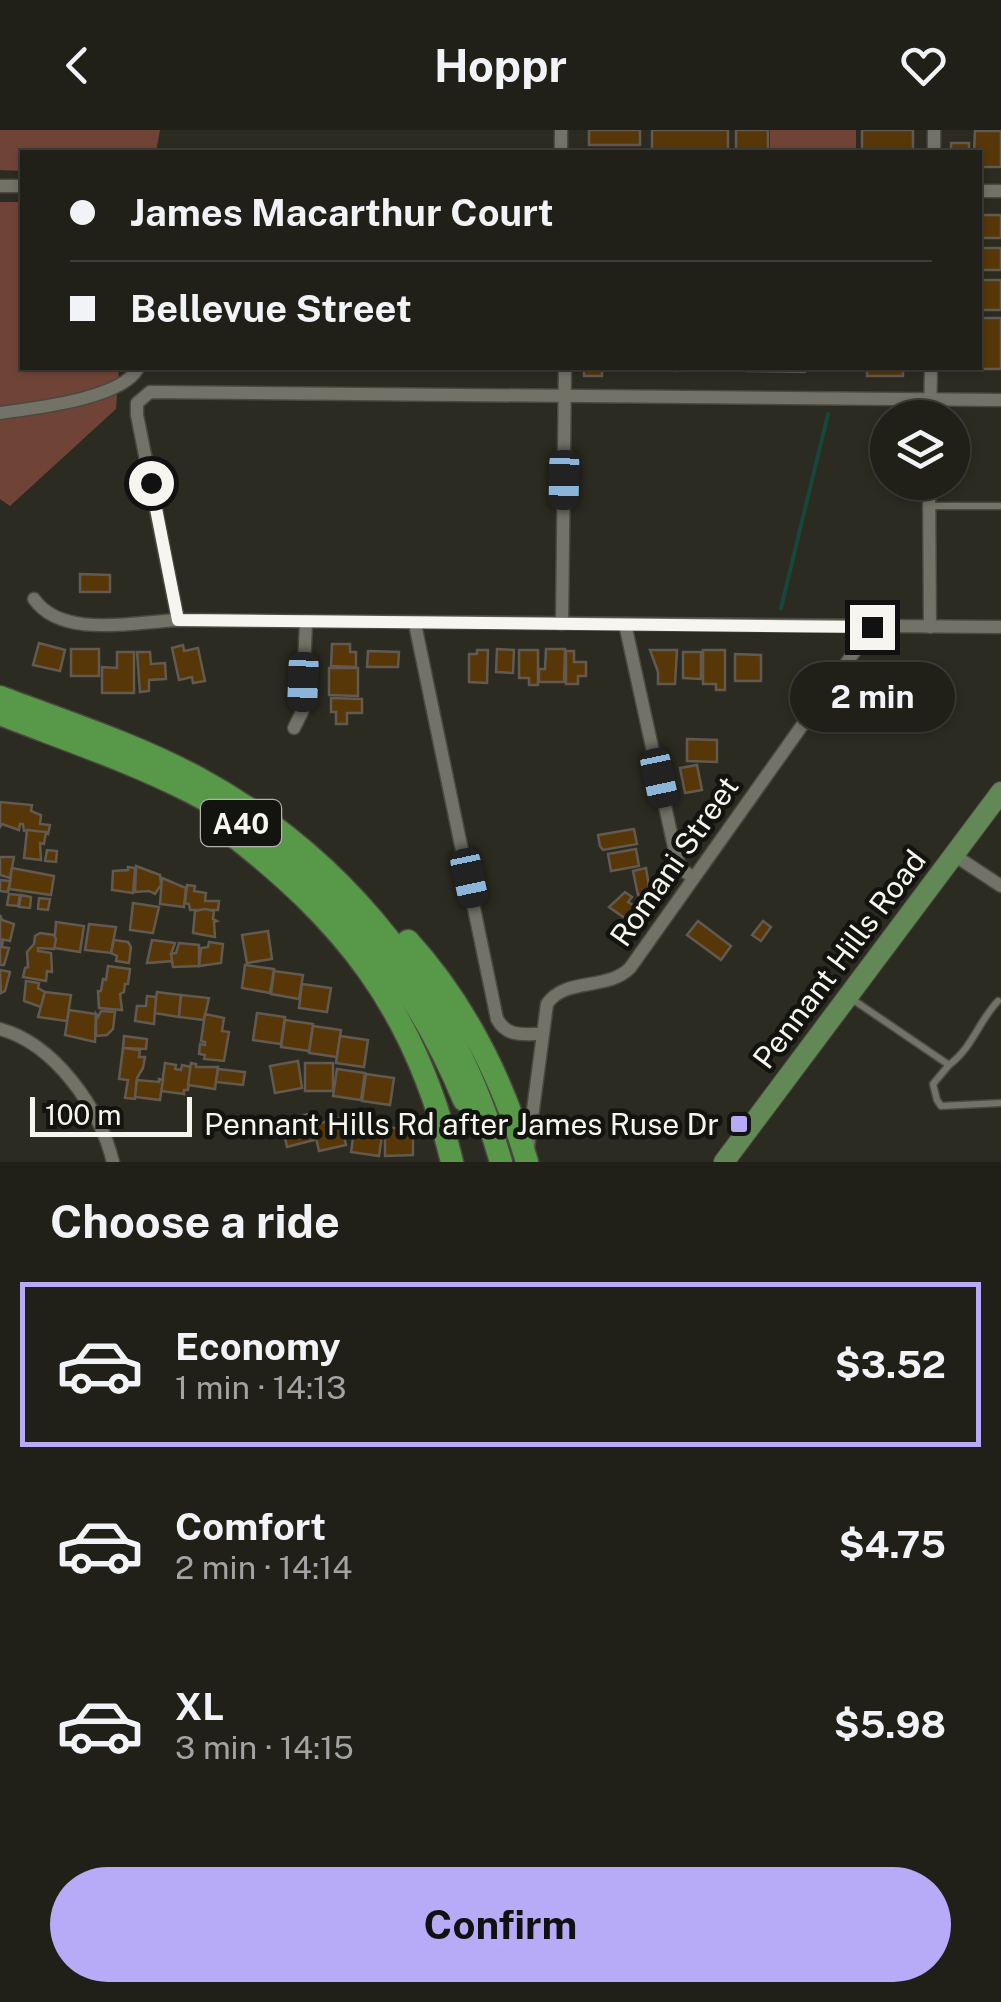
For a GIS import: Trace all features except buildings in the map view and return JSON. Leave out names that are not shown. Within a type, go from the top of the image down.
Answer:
[{"type":"highway","name":"A40","points":[[0,697],[164,761],[258,814],[354,896],[405,959],[461,1052],[501,1162]]},
{"type":"highway","name":"A40","points":[[0,714],[194,794],[291,859],[350,915],[401,980],[438,1042],[468,1110],[484,1162]]},
{"type":"highway","points":[[123,762],[190,804],[278,871],[310,900],[360,957],[382,988],[416,1054],[452,1162]]},
{"type":"highway","points":[[258,814],[294,835],[361,888],[442,981],[498,1079],[527,1161]]},
{"type":"main road","name":"Pennant Hills Road","points":[[724,1162],[1001,792]]},
{"type":"street","points":[[0,413],[57,404],[118,387],[137,370]]},
{"type":"street","points":[[562,624],[564,370]]},
{"type":"street","points":[[178,620],[137,415],[137,403],[143,396],[159,391],[931,400],[931,370]]},
{"type":"street","points":[[970,400],[1001,400]]},
{"type":"street","points":[[929,500],[930,627]]},
{"type":"street","points":[[34,599],[44,613],[74,624],[178,620],[999,625]]},
{"type":"street","points":[[294,728],[302,712],[306,623]]},
{"type":"street","points":[[415,624],[497,1019],[501,1027],[516,1035],[540,1034]]},
{"type":"street","points":[[625,624],[676,856],[682,870],[692,876]]},
{"type":"street","name":"Romani Street","points":[[527,1161],[546,1004],[559,991],[611,979],[630,968],[872,627]]},
{"type":"street","points":[[954,855],[1001,886]]},
{"type":"street","points":[[0,1029],[31,1042],[56,1064],[97,1120],[114,1162]]},
{"type":"lane","points":[[929,506],[1001,506]]},
{"type":"lane","points":[[848,996],[949,1065]]},
{"type":"lane","points":[[998,1001],[982,1017],[965,1053],[933,1084],[941,1106],[1001,1103]]},
{"type":"shaded area","points":[[0,130],[160,130],[156,150],[20,150],[20,171],[0,170]]},
{"type":"shaded area","points":[[770,130],[856,130],[856,150],[770,150]]},
{"type":"shaded area","points":[[0,202],[20,202],[20,370],[119,370],[116,409],[10,506],[0,499]]},
{"type":"waterway","points":[[781,608],[828,414]]},
{"type":"place","name":"Pennant Hills Rd after James Ruse Dr","points":[[739,1124]]},
{"type":"route","points":[[151,483],[178,620],[872,627]]}]
